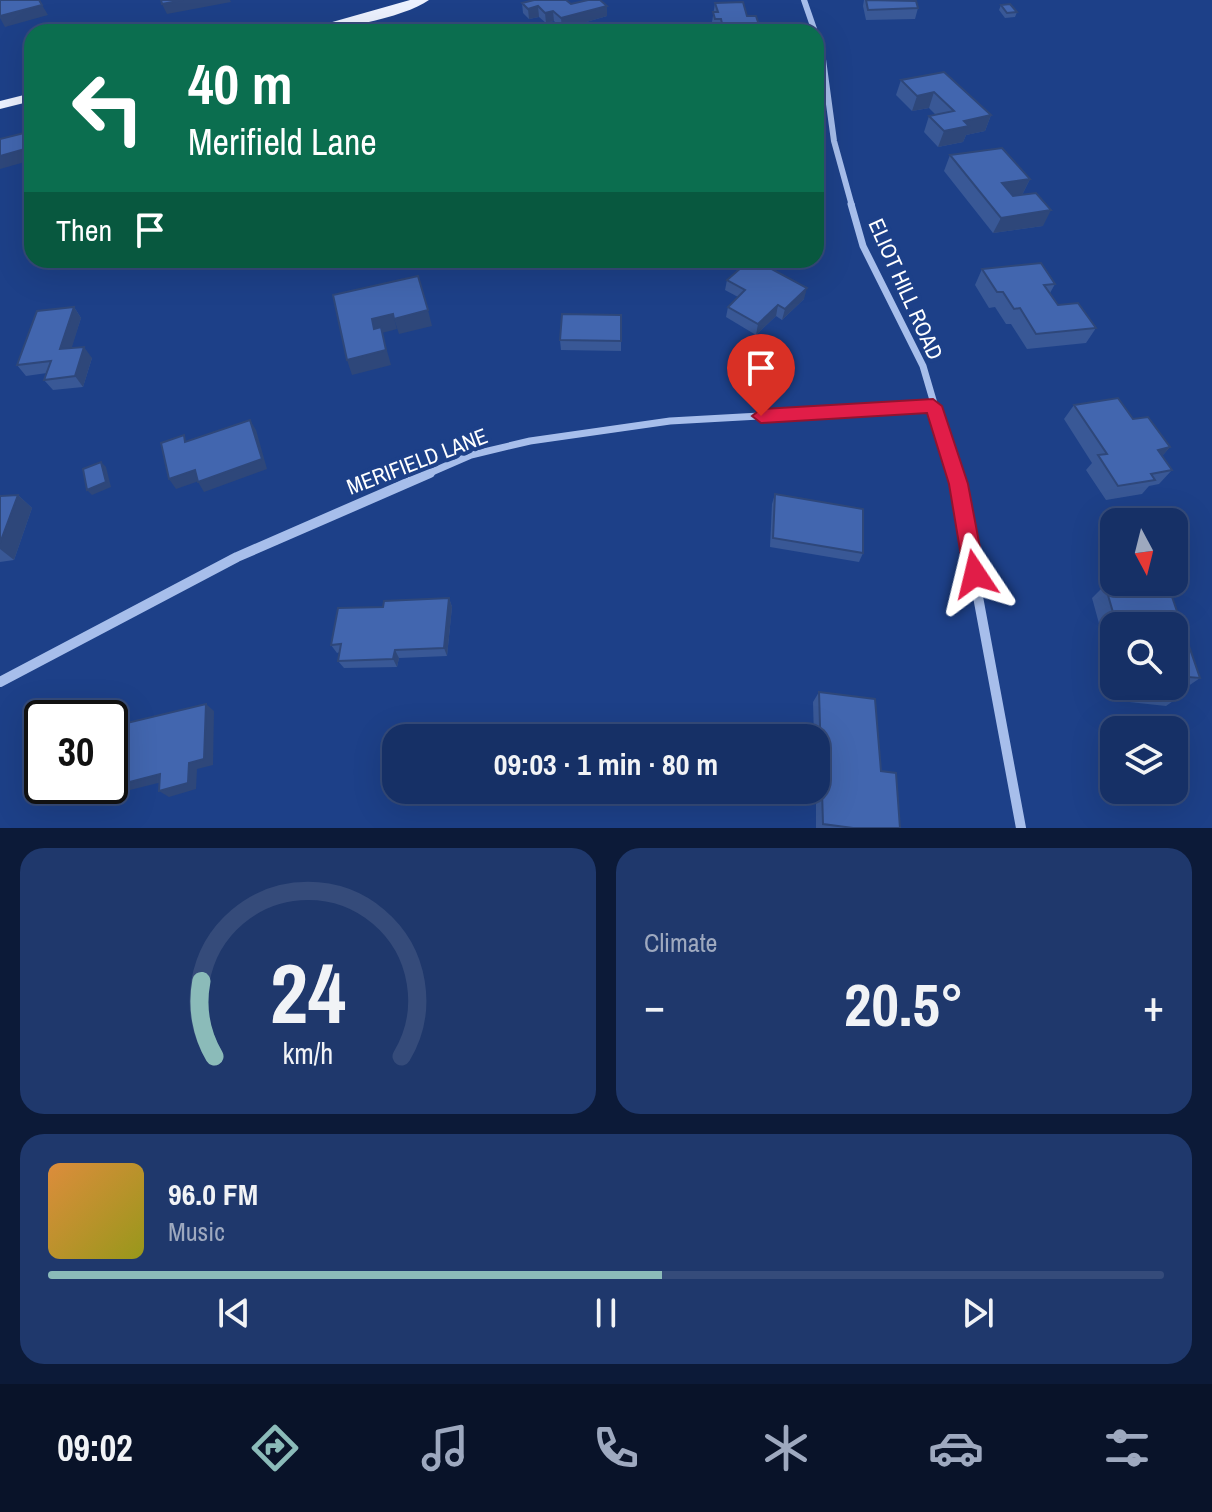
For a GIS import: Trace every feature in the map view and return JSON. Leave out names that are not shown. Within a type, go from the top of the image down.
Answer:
[{"type":"main road","points":[[340,24],[423,0]]},
{"type":"main road","points":[[0,105],[24,99]]},
{"type":"street","name":"ELIOT HILL ROAD","points":[[804,0],[815,24]]},
{"type":"street","name":"ELIOT HILL ROAD","points":[[824,67],[834,141],[863,246],[923,366],[958,484],[1021,828]]},
{"type":"street","name":"MERIFIELD LANE","points":[[0,682],[237,557],[471,455],[530,441],[670,421],[933,406]]},
{"type":"building","points":[[0,0],[39,0],[42,5],[0,16]]},
{"type":"building","points":[[161,0],[183,0],[162,4]]},
{"type":"building","points":[[566,0],[571,4],[600,0],[607,6],[561,18],[553,11],[545,13],[538,6],[528,9],[522,3]]},
{"type":"building","points":[[866,0],[916,1],[918,8],[868,10]]},
{"type":"building","points":[[743,2],[747,16],[756,16],[759,24],[722,24],[721,19],[715,19],[713,12],[718,12],[715,3]]},
{"type":"building","points":[[1010,4],[1017,12],[1007,13],[1001,5]]},
{"type":"building","points":[[944,72],[991,115],[964,121],[969,126],[944,131],[929,116],[954,111],[934,92],[917,96],[901,80]]},
{"type":"building","points":[[24,133],[24,149],[0,156],[0,139]]},
{"type":"building","points":[[1002,148],[1030,179],[1002,183],[1013,196],[1036,193],[1051,210],[1001,218],[950,155]]},
{"type":"building","points":[[1041,263],[1055,284],[1044,285],[1058,305],[1078,303],[1096,328],[1036,334],[1020,308],[1014,309],[1003,292],[997,292],[982,269]]},
{"type":"building","points":[[741,268],[770,268],[807,288],[785,309],[778,305],[758,324],[728,307],[745,290],[727,280]]},
{"type":"building","points":[[418,276],[428,310],[394,319],[393,314],[372,319],[374,329],[381,327],[386,350],[347,360],[333,295]]},
{"type":"building","points":[[74,307],[60,349],[84,347],[75,376],[44,380],[51,361],[17,365],[37,311]]},
{"type":"building","points":[[562,314],[621,315],[621,341],[560,340]]},
{"type":"building","points":[[1118,398],[1133,419],[1148,417],[1170,447],[1158,450],[1172,470],[1151,474],[1155,480],[1118,486],[1098,455],[1107,454],[1074,405]]},
{"type":"building","points":[[250,420],[262,459],[198,482],[195,470],[169,479],[161,443],[184,435],[185,442]]},
{"type":"building","points":[[101,462],[106,482],[87,490],[83,469]]},
{"type":"building","points":[[775,494],[863,509],[863,553],[773,538]]},
{"type":"building","points":[[18,495],[0,543],[0,496]]},
{"type":"building","points":[[1108,596],[1172,596],[1177,612],[1113,612]]},
{"type":"building","points":[[449,598],[444,648],[395,650],[393,659],[338,661],[341,644],[331,645],[338,608],[383,607],[384,601]]},
{"type":"building","points":[[1188,643],[1200,678],[1188,677]]},
{"type":"building","points":[[819,692],[875,699],[881,771],[896,773],[900,828],[853,828],[823,824],[822,804],[830,804],[830,724],[820,724]]},
{"type":"building","points":[[206,704],[204,759],[189,763],[188,783],[159,791],[160,774],[128,782],[128,723]]},
{"type":"route","points":[[761,416],[933,406],[958,484],[975,574]]}]
